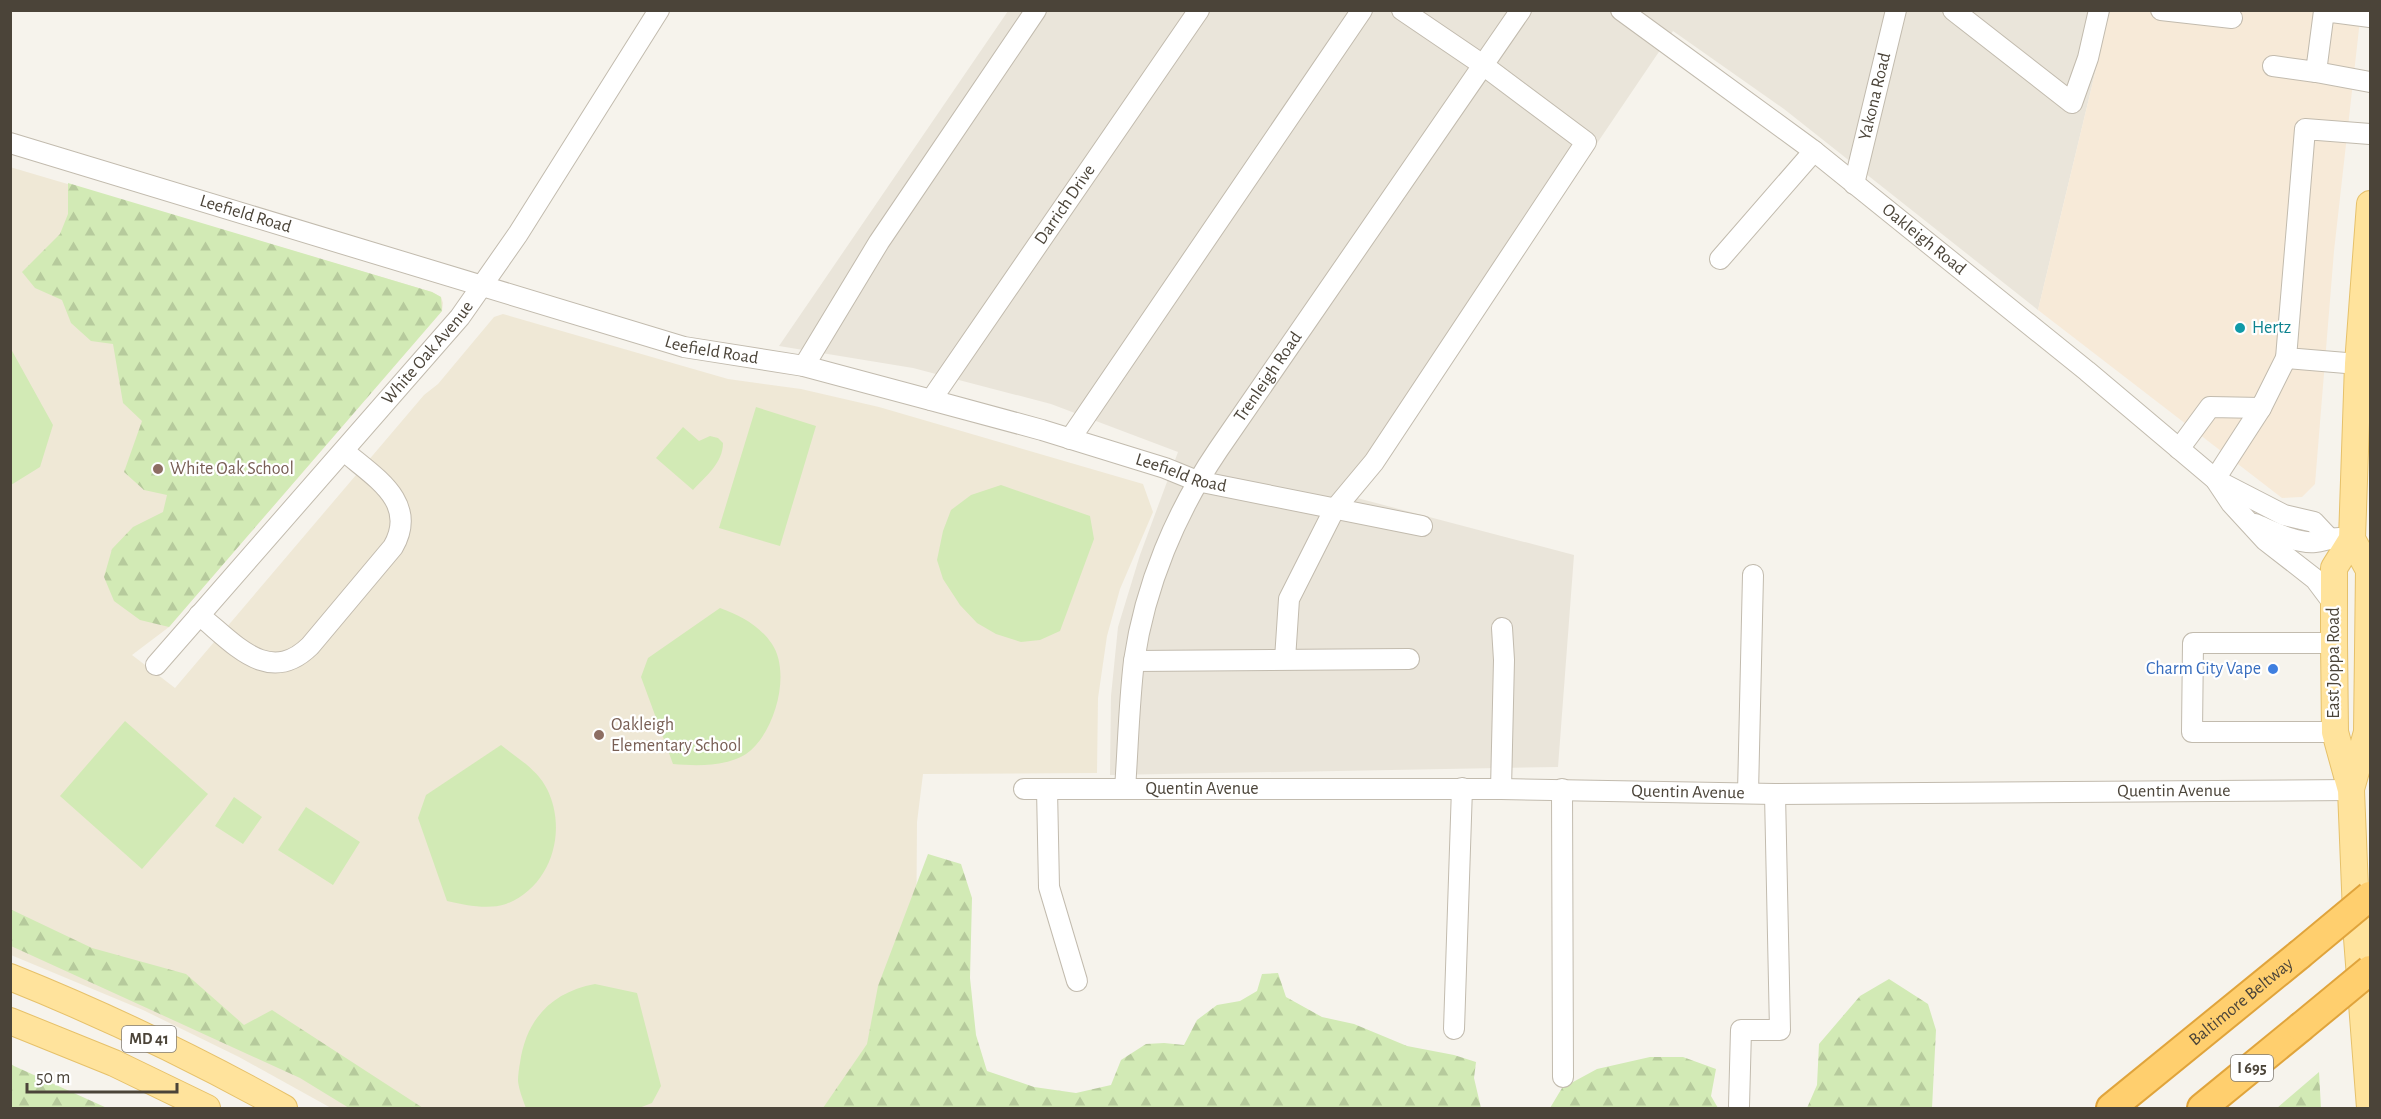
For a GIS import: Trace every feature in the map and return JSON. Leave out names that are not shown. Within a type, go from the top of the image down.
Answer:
[{"type":"highway","name":"Baltimore Beltway","points":[[2111,1108],[2370,896]]},
{"type":"highway","name":"I 695","points":[[2202,1108],[2370,970]]},
{"type":"highway","points":[[2096,1108],[2208,1030]]},
{"type":"main road","name":"East Joppa Road","points":[[2370,204],[2365,332],[2358,364],[2340,538],[2334,568],[2335,732],[2351,790],[2357,938],[2370,1108]]},
{"type":"main road","name":"East Joppa Road","points":[[2340,538],[2369,570],[2367,732],[2351,790]]},
{"type":"main road","name":"MD 41","points":[[10,977],[127,1028],[217,1071],[284,1108]]},
{"type":"main road","name":"MD 41","points":[[10,1021],[114,1063],[207,1108]]},
{"type":"street","name":"White Oak Avenue","points":[[156,665],[460,317],[483,286],[658,10]]},
{"type":"street","points":[[804,366],[879,242],[1036,10]]},
{"type":"street","name":"Darrich Drive","points":[[931,400],[1199,10]]},
{"type":"street","points":[[1070,439],[1362,10]]},
{"type":"street","points":[[1285,659],[1289,599],[1334,510],[1374,462],[1586,142],[1483,65],[1402,10]]},
{"type":"street","name":"Trenleigh Road","points":[[1125,789],[1134,661],[1156,573],[1179,513],[1197,481],[1521,10]]},
{"type":"street","name":"Oakleigh Road","points":[[1621,10],[1814,151],[2088,371],[2215,479],[2265,540],[2315,579],[2330,599],[2334,611]]},
{"type":"street","name":"Yakona Road","points":[[1854,183],[1896,10]]},
{"type":"street","points":[[1953,10],[2072,104],[2088,58],[2099,10]]},
{"type":"street","points":[[2161,10],[2232,18]]},
{"type":"street","points":[[2316,72],[2324,11],[2370,16]]},
{"type":"street","points":[[2273,66],[2370,82]]},
{"type":"street","points":[[2215,479],[2261,408],[2286,358],[2306,129],[2370,134]]},
{"type":"street","name":"Leefield Road","points":[[10,143],[684,347],[804,366],[1070,439],[1165,468],[1197,481],[1422,526]]},
{"type":"street","points":[[1720,259],[1814,151]]},
{"type":"street","points":[[2286,358],[2358,364]]},
{"type":"street","points":[[2179,449],[2210,407],[2261,408]]},
{"type":"street","points":[[199,615],[243,653],[254,659],[270,662],[287,661],[299,657],[310,646],[393,547],[401,534],[402,518],[399,505],[390,491],[344,451]]},
{"type":"street","name":"Oakleigh Road","points":[[2215,479],[2284,515],[2314,522],[2340,538]]},
{"type":"street","points":[[2247,520],[2292,538],[2313,542],[2340,538]]},
{"type":"street","points":[[1748,793],[1753,574]]},
{"type":"street","points":[[1501,789],[1504,660],[1502,628]]},
{"type":"street","points":[[2334,643],[2193,643],[2192,732],[2335,732]]},
{"type":"street","points":[[1134,661],[1409,659]]},
{"type":"street","name":"Quentin Avenue","points":[[1024,789],[1562,789],[1775,794],[2351,790]]},
{"type":"street","points":[[1047,789],[1049,887],[1077,981]]},
{"type":"street","points":[[1454,1029],[1462,789]]},
{"type":"street","points":[[1562,789],[1563,1077]]},
{"type":"street","points":[[1739,1106],[1741,1030],[1780,1030],[1775,794]]},
{"type":"shaded area","points":[[1008,11],[2110,11],[2038,310],[1784,109],[1673,31],[1357,498],[1574,555],[1558,767],[1110,775],[1111,696],[1118,627],[1140,555],[1178,452],[1051,404],[913,368],[779,346]]},
{"type":"shaded area","points":[[2110,11],[2361,11],[2334,251],[2315,484],[2302,497],[2282,498],[2038,310]]},
{"type":"shaded area","name":"Oakleigh Elementary School","points":[[10,167],[432,292],[441,297],[443,303],[442,311],[169,627],[132,655],[175,688],[424,395],[438,384],[494,317],[503,314],[728,379],[801,389],[879,407],[1143,484],[1153,512],[1120,589],[1107,636],[1098,698],[1097,773],[923,774],[917,822],[915,1108],[331,1108],[239,1057],[143,1010],[11,955]]},
{"type":"green space","points":[[68,183],[432,292],[441,297],[442,311],[169,627],[140,620],[114,601],[104,577],[112,549],[133,527],[163,512],[167,495],[144,490],[124,472],[142,421],[123,403],[113,344],[91,341],[71,323],[62,300],[35,288],[22,272],[60,234],[68,214]]},
{"type":"green space","points":[[11,349],[53,425],[40,467],[11,485]]},
{"type":"green space","points":[[756,407],[816,426],[780,546],[719,528]]},
{"type":"green space","points":[[683,427],[699,441],[710,436],[718,438],[723,443],[717,463],[693,490],[656,458]]},
{"type":"green space","points":[[1001,485],[1090,516],[1094,539],[1060,631],[1040,640],[1021,642],[996,634],[977,623],[960,605],[943,579],[937,560],[943,531],[951,510],[971,495]]},
{"type":"green space","points":[[720,608],[749,622],[772,644],[778,657],[780,671],[777,703],[765,733],[746,754],[720,763],[673,764],[641,677],[648,658]]},
{"type":"green space","points":[[125,721],[208,794],[142,869],[60,796]]},
{"type":"green space","points":[[501,745],[532,770],[547,789],[556,822],[551,856],[534,885],[522,896],[506,904],[484,907],[447,901],[418,818],[426,795]]},
{"type":"green space","points":[[234,797],[262,817],[243,844],[215,826]]},
{"type":"green space","points":[[306,807],[360,842],[333,885],[278,850]]},
{"type":"green space","points":[[928,854],[961,864],[972,898],[970,978],[976,1035],[987,1071],[1034,1087],[1076,1093],[1111,1085],[1121,1060],[1146,1044],[1184,1045],[1197,1020],[1217,1005],[1240,1001],[1257,991],[1262,974],[1278,973],[1286,997],[1322,1017],[1354,1024],[1407,1046],[1454,1055],[1476,1062],[1474,1078],[1481,1108],[823,1108],[867,1044],[878,986]]},
{"type":"green space","points":[[10,909],[92,948],[186,974],[244,1025],[272,1010],[423,1108],[349,1108],[300,1078],[11,946]]},
{"type":"green space","points":[[1889,979],[1928,1004],[1936,1030],[1932,1108],[1807,1108],[1817,1085],[1819,1044],[1860,996]]},
{"type":"green space","points":[[595,984],[637,993],[661,1086],[652,1103],[639,1108],[526,1108],[519,1088],[518,1074],[528,1033],[535,1021],[554,1001],[580,988]]},
{"type":"green space","points":[[1650,1057],[1683,1057],[1716,1069],[1711,1096],[1718,1108],[1550,1108],[1562,1088],[1597,1069]]},
{"type":"green space","points":[[11,1064],[14,1066],[107,1108],[11,1108]]},
{"type":"green space","points":[[2319,1072],[2321,1108],[2277,1108]]},
{"type":"place","name":"Hertz","points":[[2240,328]]},
{"type":"place","name":"White Oak School","points":[[158,469]]},
{"type":"place","name":"Charm City Vape","points":[[2273,669]]},
{"type":"place","name":"Oakleigh Elementary School","points":[[599,735]]}]
